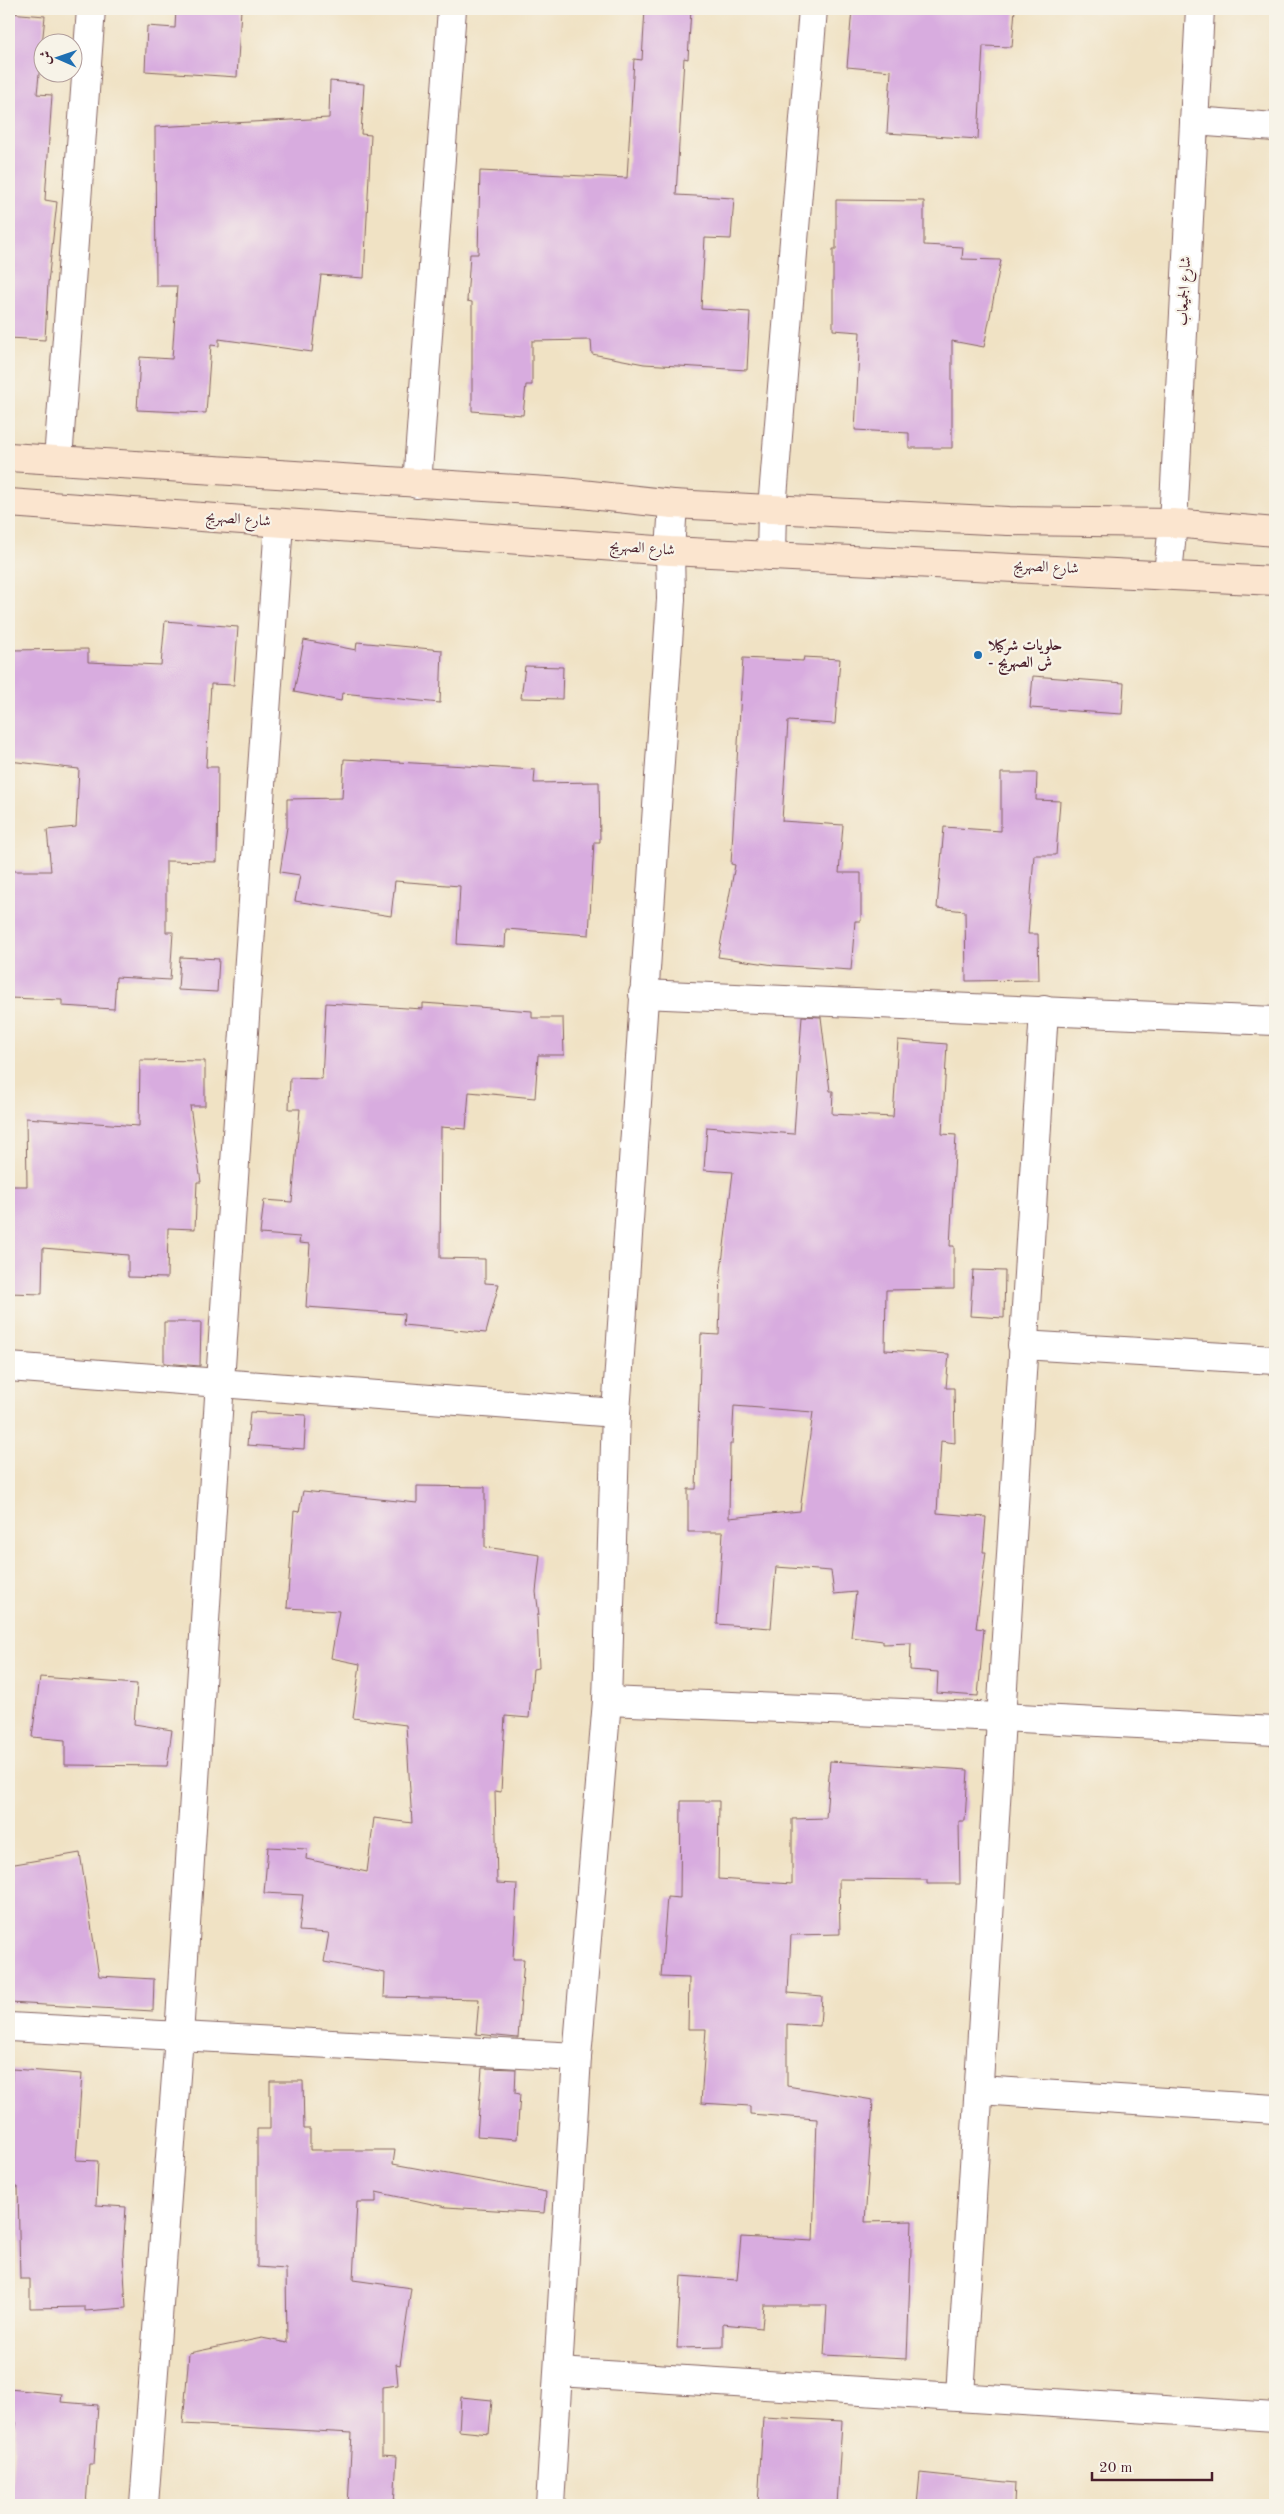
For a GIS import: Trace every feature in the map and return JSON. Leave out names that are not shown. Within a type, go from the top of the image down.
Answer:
[{"type":"main road","points":[[9,457],[562,492],[673,504],[1008,521],[1173,523],[1275,532]]},
{"type":"main road","name":"شارع الصهريج","points":[[9,504],[670,551],[1168,574],[1275,581]]},
{"type":"street","points":[[58,460],[91,9]]},
{"type":"street","points":[[417,484],[452,9]]},
{"type":"street","points":[[771,556],[772,509],[813,9]]},
{"type":"street","name":"شارع الجميعاب","points":[[1168,574],[1173,523],[1200,9]]},
{"type":"street","points":[[1194,121],[1275,127]]},
{"type":"street","points":[[550,2505],[560,2372],[577,2057],[607,1701],[616,1413],[671,598],[670,551],[673,504]]},
{"type":"street","points":[[144,2505],[179,2036],[220,1381],[278,523]]},
{"type":"street","points":[[643,994],[1275,1021]]},
{"type":"street","points":[[960,2396],[1022,1345],[1044,1010]]},
{"type":"street","points":[[1022,1345],[1275,1360]]},
{"type":"street","points":[[9,1367],[220,1381],[616,1413]]},
{"type":"street","points":[[607,1701],[1001,1717],[1275,1731]]},
{"type":"street","points":[[9,2028],[577,2057]]},
{"type":"street","points":[[979,2090],[1275,2109]]},
{"type":"street","points":[[560,2372],[1275,2417]]},
{"type":"building","points":[[176,9],[241,9],[237,77],[145,71],[147,26],[175,28]]},
{"type":"building","points":[[645,9],[691,9],[688,59],[684,58],[676,195],[734,198],[731,239],[705,238],[701,309],[750,312],[747,370],[644,364],[592,354],[591,340],[532,341],[532,385],[526,385],[523,415],[472,411],[472,302],[467,301],[470,254],[478,254],[480,171],[627,178],[634,59],[642,60]]},
{"type":"building","points":[[852,9],[1015,9],[1012,47],[983,46],[978,139],[887,133],[891,71],[847,67]]},
{"type":"building","points":[[9,13],[45,16],[43,32],[32,32],[32,82],[38,82],[37,94],[52,95],[45,200],[57,202],[48,283],[45,340],[9,338]]},
{"type":"building","points":[[330,81],[364,84],[361,134],[371,135],[364,278],[321,275],[312,352],[219,339],[219,346],[211,345],[206,413],[137,410],[140,357],[172,359],[177,286],[156,286],[155,127],[329,118]]},
{"type":"building","points":[[836,200],[924,201],[924,245],[963,247],[962,259],[1001,260],[984,347],[952,341],[952,448],[909,448],[909,433],[855,430],[860,332],[833,330],[833,249],[836,249]]},
{"type":"building","points":[[165,621],[238,627],[234,685],[211,684],[206,767],[218,767],[217,862],[166,861],[166,932],[173,932],[170,980],[116,977],[114,1009],[62,1006],[62,1000],[9,998],[9,871],[51,871],[47,830],[76,827],[79,769],[9,761],[9,650],[88,649],[88,662],[161,665]]},
{"type":"building","points":[[304,640],[356,650],[357,642],[442,650],[440,703],[342,693],[341,701],[294,692]]},
{"type":"building","points":[[804,657],[840,659],[835,724],[788,721],[782,821],[843,825],[839,873],[861,873],[861,921],[855,921],[851,970],[774,965],[718,957],[735,865],[731,864],[743,658],[803,661]]},
{"type":"building","points":[[525,666],[563,667],[562,699],[521,698]]},
{"type":"building","points":[[1033,676],[1124,683],[1122,714],[1030,708]]},
{"type":"building","points":[[344,759],[535,770],[534,783],[599,782],[600,842],[594,842],[589,935],[506,929],[505,947],[457,944],[460,886],[395,881],[391,916],[295,901],[300,875],[280,872],[287,827],[287,799],[342,798]]},
{"type":"building","points":[[1001,773],[1037,773],[1036,800],[1060,801],[1056,855],[1034,855],[1028,934],[1038,934],[1039,980],[966,981],[965,911],[937,908],[944,827],[1001,831]]},
{"type":"building","points":[[180,957],[219,959],[217,992],[178,990]]},
{"type":"building","points":[[326,1003],[423,1009],[423,1003],[532,1011],[532,1018],[563,1018],[564,1055],[538,1055],[535,1098],[469,1092],[466,1129],[441,1127],[440,1258],[485,1259],[485,1283],[499,1284],[486,1333],[403,1325],[404,1314],[306,1307],[310,1244],[299,1243],[300,1237],[260,1234],[264,1200],[292,1202],[300,1109],[289,1109],[290,1078],[322,1079]]},
{"type":"building","points":[[802,1016],[821,1017],[830,1091],[833,1091],[832,1114],[893,1117],[898,1040],[947,1044],[942,1134],[956,1135],[950,1246],[954,1246],[954,1289],[886,1290],[885,1350],[949,1354],[946,1388],[954,1388],[955,1443],[941,1441],[937,1513],[986,1517],[983,1552],[986,1552],[976,1628],[984,1629],[978,1696],[937,1693],[938,1672],[910,1670],[911,1643],[883,1644],[883,1641],[851,1637],[856,1592],[834,1594],[831,1571],[776,1567],[771,1628],[717,1624],[723,1532],[688,1532],[688,1489],[696,1489],[701,1334],[719,1335],[721,1271],[733,1172],[704,1170],[707,1127],[794,1134]],"holes":[[[734,1406],[813,1412],[800,1511],[729,1518],[730,1444],[732,1444]]]},
{"type":"building","points":[[140,1060],[205,1061],[205,1106],[190,1106],[201,1182],[197,1182],[195,1229],[168,1228],[167,1278],[128,1277],[128,1255],[43,1248],[42,1294],[9,1293],[10,1186],[27,1186],[26,1118],[139,1126]]},
{"type":"building","points":[[973,1270],[1005,1271],[1004,1318],[970,1316]]},
{"type":"building","points":[[164,1322],[201,1322],[200,1366],[164,1363]]},
{"type":"building","points":[[250,1412],[306,1415],[304,1449],[247,1445]]},
{"type":"building","points":[[417,1486],[485,1487],[485,1547],[540,1555],[536,1592],[539,1615],[537,1615],[539,1668],[533,1669],[529,1718],[505,1716],[501,1792],[495,1791],[497,1883],[517,1884],[513,1959],[524,1959],[518,2038],[476,2034],[479,1999],[384,1997],[385,1973],[324,1962],[329,1933],[299,1931],[303,1895],[264,1893],[268,1847],[307,1849],[306,1859],[367,1872],[374,1818],[412,1823],[406,1725],[353,1718],[360,1664],[331,1658],[339,1611],[287,1608],[294,1511],[299,1512],[303,1491],[417,1503]]},
{"type":"building","points":[[40,1677],[137,1684],[134,1724],[172,1730],[167,1766],[65,1765],[65,1740],[32,1737]]},
{"type":"building","points":[[830,1761],[968,1770],[965,1821],[959,1821],[960,1884],[927,1884],[927,1880],[839,1879],[840,1934],[791,1935],[788,1993],[822,1996],[820,2026],[787,2024],[787,2086],[873,2100],[865,2222],[912,2221],[907,2359],[824,2355],[827,2305],[764,2305],[762,2328],[723,2324],[723,2347],[677,2348],[681,2276],[737,2280],[741,2237],[813,2241],[817,2119],[750,2114],[750,2106],[701,2103],[706,2029],[688,2029],[689,1978],[661,1977],[667,1897],[680,1898],[681,1801],[719,1801],[718,1879],[792,1884],[792,1819],[826,1818]]},
{"type":"building","points":[[80,1853],[99,1976],[154,1979],[153,2011],[9,2003],[9,1865]]},
{"type":"building","points":[[482,2068],[516,2069],[515,2093],[520,2094],[517,2139],[477,2136]]},
{"type":"building","points":[[12,2069],[82,2074],[76,2160],[98,2161],[96,2205],[126,2207],[123,2253],[126,2308],[85,2311],[85,2307],[30,2308],[30,2279],[20,2279],[18,2187],[9,2187]]},
{"type":"building","points":[[270,2081],[303,2081],[304,2129],[310,2129],[310,2150],[395,2150],[393,2164],[546,2192],[544,2213],[446,2207],[376,2192],[376,2202],[357,2202],[353,2280],[411,2288],[400,2365],[396,2364],[398,2385],[382,2387],[382,2455],[397,2456],[394,2505],[348,2505],[352,2433],[183,2424],[189,2353],[262,2338],[287,2343],[286,2269],[257,2267],[257,2129],[270,2129]]},
{"type":"building","points":[[9,2389],[62,2394],[61,2402],[98,2405],[94,2464],[89,2464],[86,2505],[10,2505],[16,2423],[9,2422]]},
{"type":"building","points":[[461,2397],[492,2400],[489,2434],[459,2431]]},
{"type":"building","points":[[763,2417],[842,2421],[837,2505],[758,2505]]},
{"type":"building","points":[[920,2473],[1015,2483],[1014,2505],[917,2505]]},
{"type":"place","name":"حلويات شركيلا - ش الصهريج","points":[[978,655]]}]
